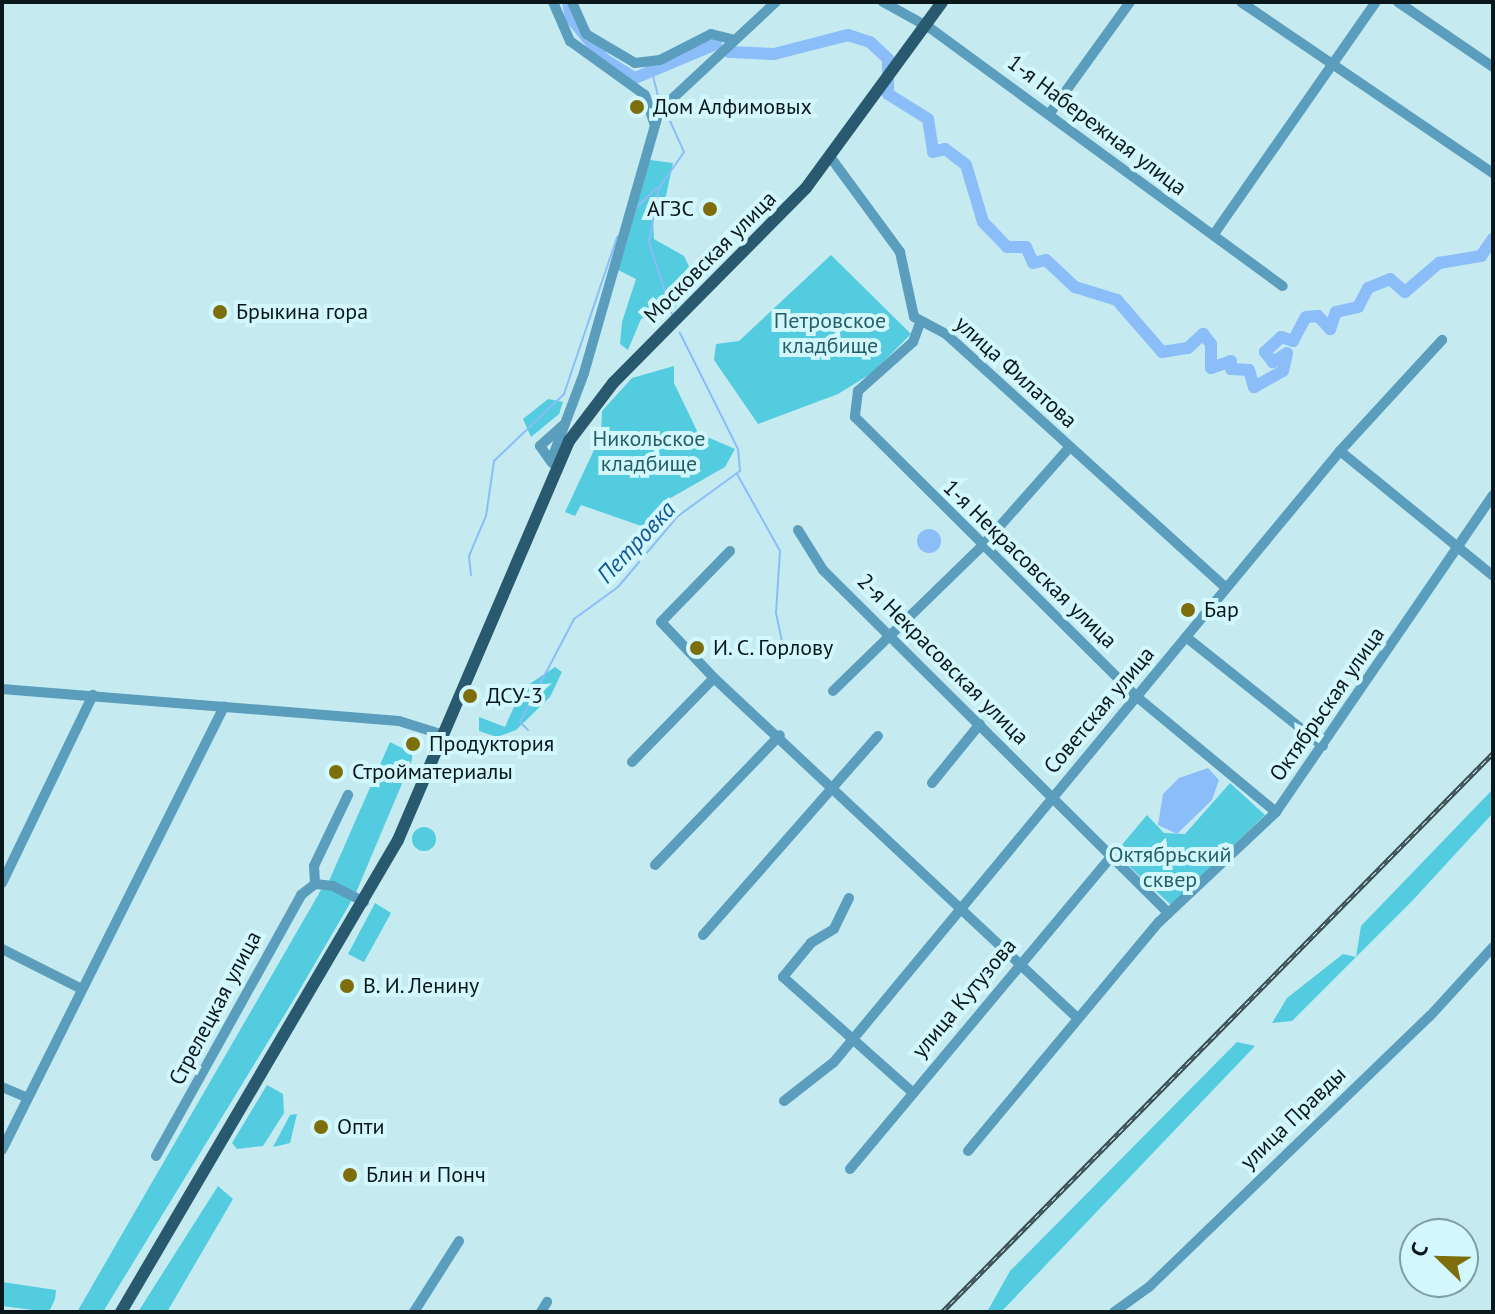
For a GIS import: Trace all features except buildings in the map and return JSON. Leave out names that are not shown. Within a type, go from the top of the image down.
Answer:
[{"type":"main road","points":[[922,30],[942,2]]},
{"type":"main road","name":"Московская улица","points":[[121,1312],[364,902],[444,735],[554,464],[601,396],[831,158],[922,30]]},
{"type":"street","points":[[553,2],[570,41],[645,95],[654,123]]},
{"type":"street","points":[[572,2],[586,34],[635,63],[660,60],[711,34],[725,45]]},
{"type":"street","points":[[554,464],[541,443],[563,425],[654,123],[663,106],[725,45],[776,2]]},
{"type":"street","name":"1-я Набережная улица","points":[[883,2],[1050,113],[1283,286]]},
{"type":"street","points":[[1050,113],[1130,2]]},
{"type":"street","points":[[1241,2],[1493,173]]},
{"type":"street","points":[[1214,234],[1376,2]]},
{"type":"street","points":[[1398,2],[1493,67]]},
{"type":"street","name":"улица Филатова","points":[[831,158],[896,244],[910,311],[920,323],[946,334],[1225,587]]},
{"type":"street","name":"1-я Некрасовская улица","points":[[920,323],[913,342],[858,391],[855,417],[1137,697],[1276,812]]},
{"type":"street","name":"Советская улица","points":[[784,1101],[856,1036],[1225,587],[1340,451],[1442,340]]},
{"type":"street","points":[[833,691],[984,544],[1069,448]]},
{"type":"street","points":[[1340,451],[1460,545],[1493,576]]},
{"type":"street","name":"Октябрьская улица","points":[[968,1151],[1075,1016],[1169,913],[1276,812],[1493,495]]},
{"type":"street","name":"2-я Некрасовская улица","points":[[798,530],[823,570],[1169,913]]},
{"type":"street","points":[[730,551],[661,622],[714,678],[780,735],[1075,1016]]},
{"type":"street","points":[[1186,637],[1323,746]]},
{"type":"street","points":[[632,762],[714,678]]},
{"type":"street","points":[[2,689],[399,721],[444,735]]},
{"type":"street","points":[[2,883],[93,695]]},
{"type":"street","points":[[2,1150],[25,1097],[224,707]]},
{"type":"street","points":[[932,783],[980,724]]},
{"type":"street","points":[[655,865],[780,735]]},
{"type":"street","points":[[703,935],[878,736]]},
{"type":"street","points":[[348,795],[314,866],[315,884],[364,902]]},
{"type":"street","name":"улица Кутузова","points":[[850,1169],[1019,962],[1112,856]]},
{"type":"street","name":"Стрелецкая улица","points":[[156,1156],[289,911],[315,884]]},
{"type":"street","points":[[849,898],[834,929],[811,943],[783,977],[856,1036],[912,1092]]},
{"type":"street","name":"улица Правды","points":[[1114,1312],[1149,1287],[1493,947]]},
{"type":"street","points":[[2,949],[80,988]]},
{"type":"street","points":[[2,1087],[25,1097]]},
{"type":"street","points":[[414,1312],[459,1241]]},
{"type":"green space","points":[[650,160],[673,163],[664,205],[653,219],[654,239],[684,256],[693,275],[674,309],[641,319],[628,350],[620,344],[622,322],[636,279],[618,270]]},
{"type":"green space","name":"Петровское кладбище","points":[[831,255],[911,334],[872,373],[838,394],[758,424],[714,360],[716,344],[739,341]]},
{"type":"green space","name":"Никольское кладбище","points":[[674,366],[674,383],[698,433],[735,449],[725,467],[667,500],[647,528],[581,505],[575,516],[565,512],[601,435],[602,411],[632,378]]},
{"type":"green space","points":[[548,399],[563,402],[559,414],[531,437],[523,419]]},
{"type":"green space","points":[[555,667],[562,672],[550,697],[516,730],[497,737],[479,731],[479,717],[505,727],[522,689]]},
{"type":"green space","points":[[390,742],[412,753],[412,760],[355,895],[329,881]]},
{"type":"green space","name":"Октябрьский сквер","points":[[1230,783],[1265,815],[1171,905],[1115,853],[1147,815],[1164,833],[1185,834]]},
{"type":"green space","points":[[1493,789],[1493,813],[1356,957],[1361,926]]},
{"type":"green space","points":[[424,827],[432,831],[436,839],[432,847],[424,851],[416,847],[412,839],[416,831]]},
{"type":"green space","points":[[329,888],[352,900],[296,996],[103,1312],[77,1312],[321,890]]},
{"type":"green space","points":[[375,903],[391,913],[364,962],[348,954]]},
{"type":"green space","points":[[1343,954],[1356,957],[1292,1021],[1272,1023],[1287,998]]},
{"type":"green space","points":[[1237,1042],[1255,1046],[1001,1312],[987,1312],[1010,1271]]},
{"type":"green space","points":[[267,1085],[283,1094],[284,1113],[263,1146],[237,1149],[232,1143]]},
{"type":"green space","points":[[297,1114],[290,1143],[273,1147],[290,1115]]},
{"type":"green space","points":[[218,1186],[233,1199],[167,1312],[138,1312]]},
{"type":"green space","points":[[2,1282],[56,1290],[49,1312],[2,1306]]},
{"type":"shaded area","points":[[929,529],[938,532],[941,541],[938,550],[929,553],[920,550],[917,541],[920,532]]},
{"type":"shaded area","points":[[1208,768],[1219,780],[1212,800],[1177,834],[1158,825],[1163,794],[1179,778]]},
{"type":"waterway","points":[[568,2],[571,18],[604,59],[635,78],[716,44]]},
{"type":"waterway","points":[[729,52],[774,54],[848,35],[870,42],[888,59],[888,94],[928,119],[933,152],[945,149],[966,165],[983,222],[1007,247],[1026,247],[1033,263],[1046,260],[1075,287],[1117,300],[1162,352],[1188,348],[1203,334],[1211,344],[1211,368],[1231,361],[1231,369],[1249,370],[1254,387],[1283,371],[1287,353],[1273,362],[1265,352],[1281,337],[1293,341],[1306,317],[1318,316],[1330,329],[1336,312],[1358,307],[1368,288],[1390,279],[1405,292],[1439,263],[1481,256],[1493,239]]},
{"type":"waterway","name":"Петровка","points":[[653,76],[660,104]]},
{"type":"waterway","name":"Петровка","points":[[666,112],[684,152],[659,188],[649,242],[672,314]]},
{"type":"waterway","points":[[636,208],[657,188]]},
{"type":"waterway","points":[[471,575],[469,556],[486,516],[494,461],[564,394],[617,237]]},
{"type":"waterway","name":"Петровка","points":[[528,730],[520,722],[574,619],[618,587],[678,516],[740,471],[738,449],[680,333]]},
{"type":"waterway","points":[[737,474],[780,551],[776,613],[783,647]]},
{"type":"railway","points":[[942,1312],[1493,753]]},
{"type":"place","name":"Дом Алфимовых","points":[[637,107]]},
{"type":"place","name":"АГЗС","points":[[710,209]]},
{"type":"place","name":"Брыкина гора","points":[[220,312]]},
{"type":"place","name":"Бар","points":[[1188,610]]},
{"type":"place","name":"И. С. Горлову","points":[[697,648]]},
{"type":"place","name":"ДСУ-3","points":[[470,696]]},
{"type":"place","name":"Продуктория","points":[[413,744]]},
{"type":"place","name":"Стройматериалы","points":[[336,772]]},
{"type":"place","name":"В. И. Ленину","points":[[347,986]]},
{"type":"place","name":"Опти","points":[[321,1127]]},
{"type":"place","name":"Блин и Понч","points":[[350,1175]]}]
